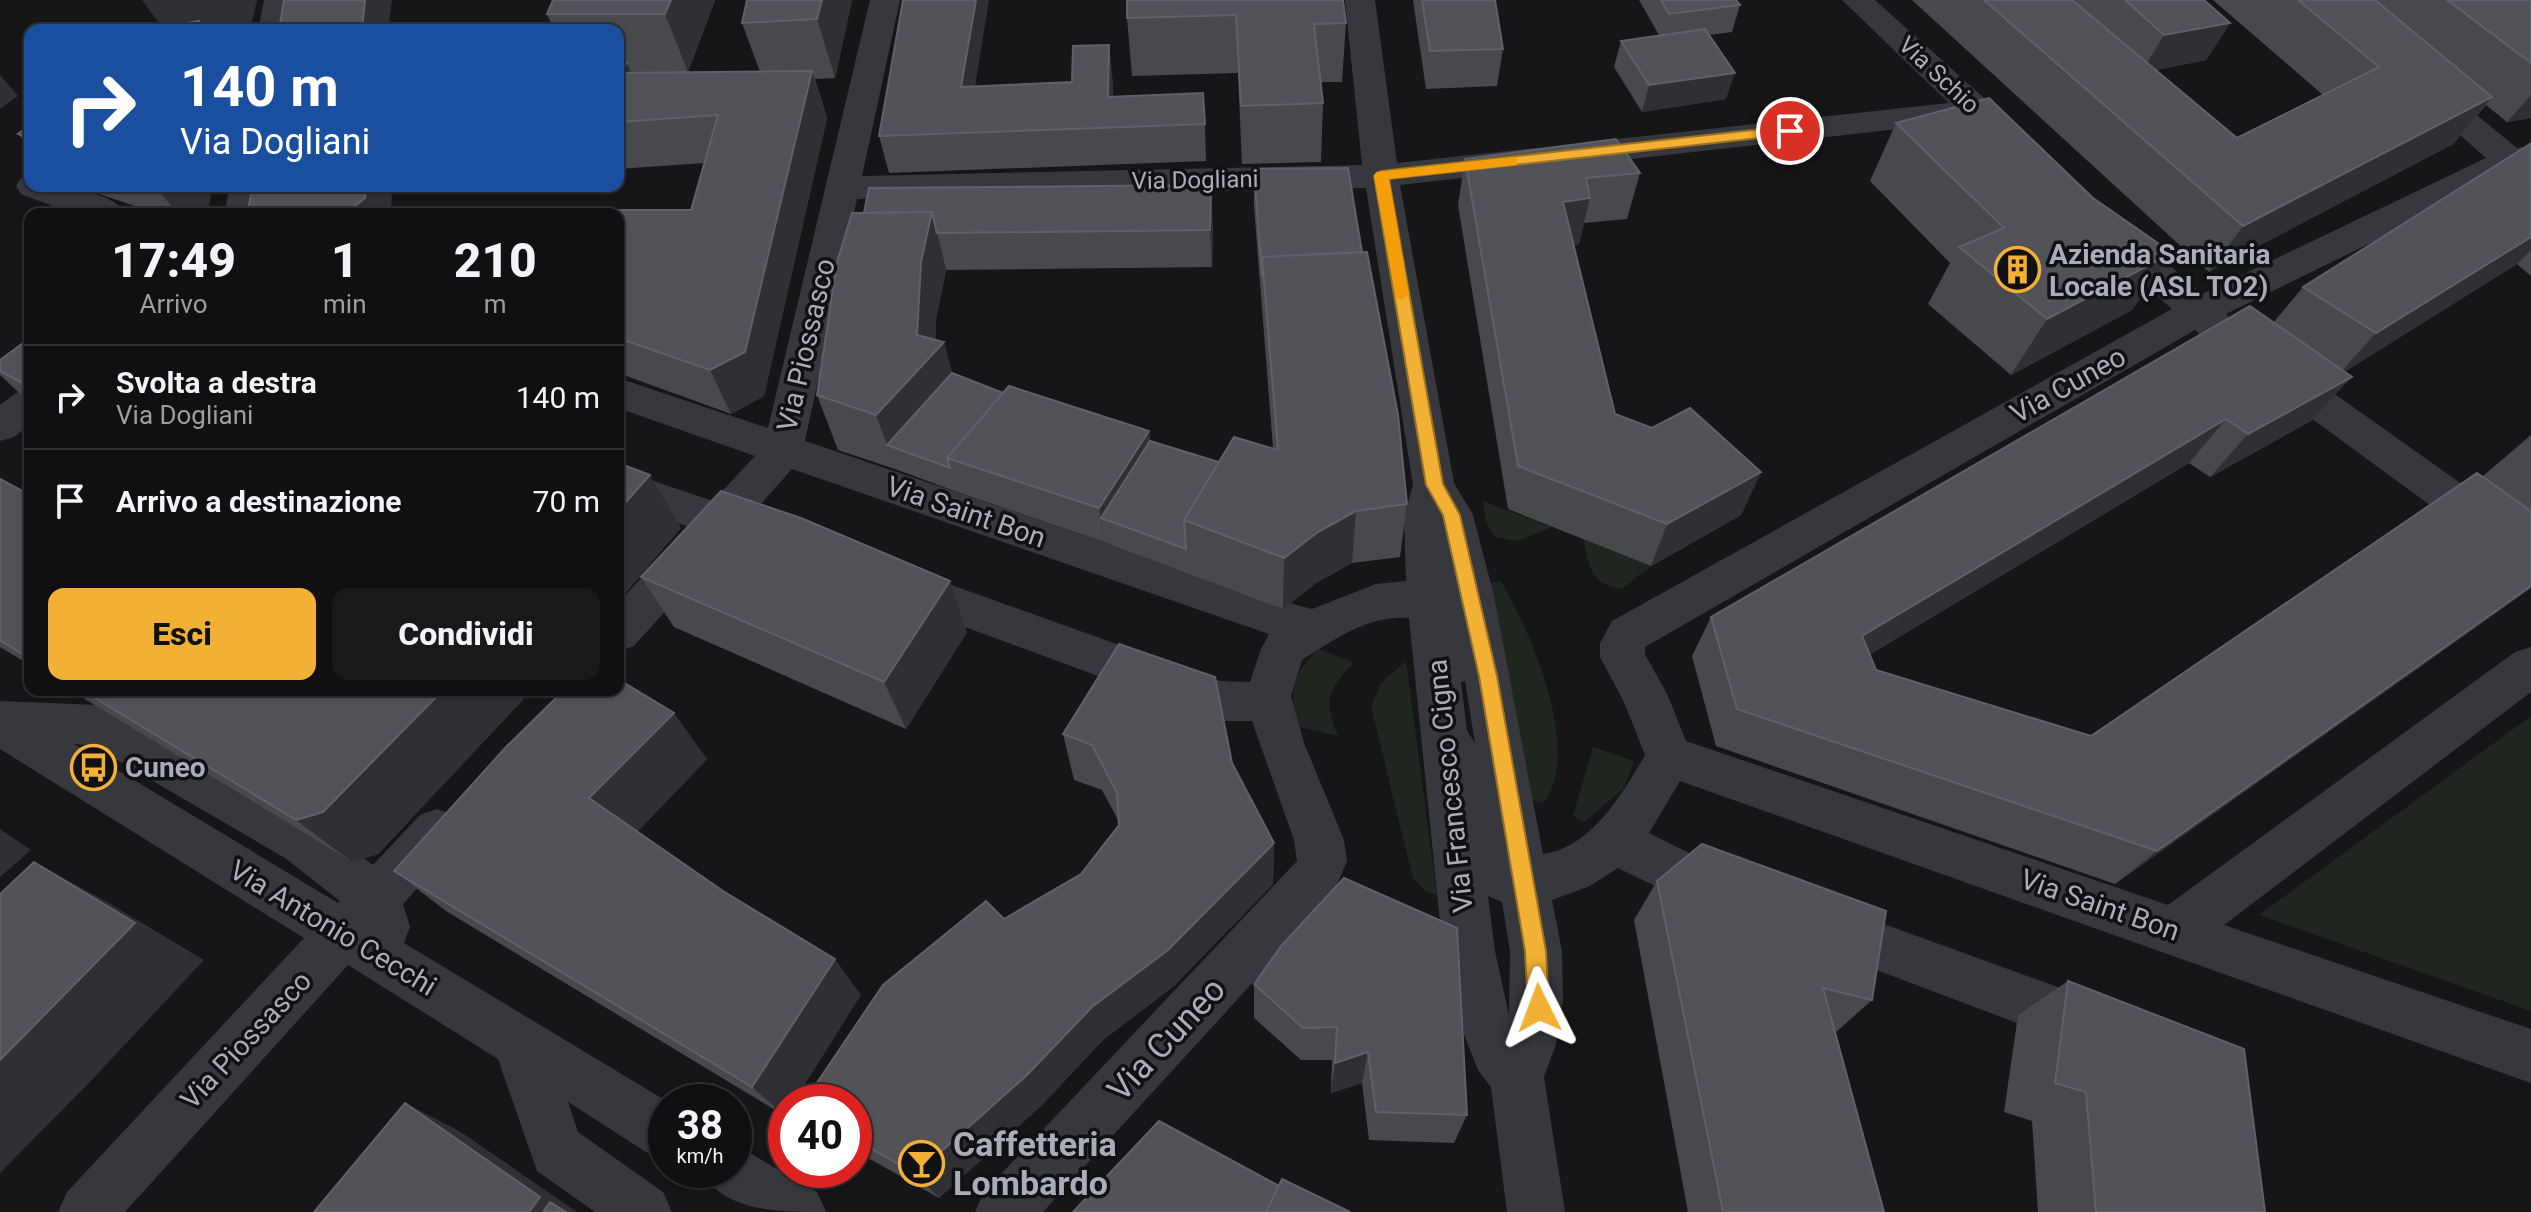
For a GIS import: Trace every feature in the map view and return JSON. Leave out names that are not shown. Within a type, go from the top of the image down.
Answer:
[{"type":"street","points":[[275,24],[279,0]]},
{"type":"street","name":"Via Piossasco","points":[[624,626],[777,458],[885,0]]},
{"type":"street","name":"Via Francesco Cigna","points":[[1360,0],[1381,176],[1434,485],[1452,515],[1465,569],[1488,676],[1536,951],[1539,1008],[1529,1049],[1517,1077]]},
{"type":"street","name":"Via Schio","points":[[1857,0],[2012,142]]},
{"type":"street","points":[[2402,70],[2524,165]]},
{"type":"street","name":"Via Dogliani","points":[[841,188],[1381,176],[1977,110]]},
{"type":"street","name":"Via Cuneo","points":[[1669,756],[1645,696],[1623,657],[1622,643],[1628,634],[2196,313],[2524,165]]},
{"type":"street","points":[[0,174],[24,182]]},
{"type":"street","points":[[51,192],[93,208]]},
{"type":"street","points":[[2092,217],[2196,313],[2531,556]]},
{"type":"street","name":"Via Saint Bon","points":[[624,395],[777,458],[1315,628]]},
{"type":"street","points":[[0,426],[24,408]]},
{"type":"street","name":"Via Francesco Cigna","points":[[1434,485],[1425,517],[1429,602],[1469,951],[1482,1014],[1497,1051],[1517,1077],[1536,1212]]},
{"type":"street","points":[[624,487],[728,513],[780,541]]},
{"type":"street","points":[[868,573],[1220,701],[1246,703],[1268,696],[1283,649],[1315,628],[1362,606],[1391,599],[1429,602],[1456,619],[1470,716],[1500,754]]},
{"type":"street","points":[[2175,931],[2531,666]]},
{"type":"street","name":"Via Cuneo","points":[[1004,1212],[1314,879],[1322,861],[1319,840],[1281,743],[1268,696]]},
{"type":"street","name":"Via Antonio Cecchi","points":[[0,723],[359,916],[398,967],[648,1121]]},
{"type":"street","points":[[1444,735],[1478,795],[1488,861],[1504,879],[1539,878],[1572,870],[1613,840],[1646,802],[1669,756]]},
{"type":"street","name":"Via Saint Bon","points":[[1669,756],[2531,1056]]},
{"type":"street","name":"Via Piossasco","points":[[87,1212],[471,794]]},
{"type":"street","points":[[1613,840],[1673,870],[2130,1040]]},
{"type":"street","points":[[519,1041],[557,1151],[643,1212]]},
{"type":"street","points":[[752,1184],[797,1212]]},
{"type":"shaded area","points":[[1483,501],[1552,527],[1517,541],[1495,537],[1487,525]]},
{"type":"shaded area","points":[[1583,539],[1651,566],[1622,589],[1612,587],[1593,573]]},
{"type":"shaded area","points":[[1501,581],[1538,659],[1555,723],[1558,753],[1555,780],[1544,803],[1523,798],[1488,583]]},
{"type":"shaded area","points":[[1319,649],[1354,663],[1338,680],[1331,696],[1331,713],[1338,736],[1299,727],[1296,715],[1293,694],[1298,675]]},
{"type":"shaded area","points":[[1406,661],[1437,895],[1426,892],[1413,878],[1371,707],[1381,683]]},
{"type":"shaded area","points":[[2531,716],[2531,1011],[2259,915]]},
{"type":"shaded area","points":[[1593,747],[1634,761],[1624,788],[1584,822],[1573,816]]},
{"type":"building","points":[[284,0],[365,0],[363,24],[280,24]]},
{"type":"building","points":[[553,0],[671,0],[665,14],[547,14]]},
{"type":"building","points":[[747,0],[822,0],[817,19],[742,23]]},
{"type":"building","points":[[903,0],[976,0],[961,87],[1072,82],[1073,46],[1109,45],[1108,97],[1203,93],[1205,124],[879,136]]},
{"type":"building","points":[[1127,0],[1343,0],[1346,23],[1314,24],[1323,103],[1241,106],[1236,15],[1127,18]]},
{"type":"building","points":[[1422,0],[1495,0],[1503,49],[1430,51]]},
{"type":"building","points":[[1661,0],[1736,0],[1740,5],[1669,14]]},
{"type":"building","points":[[1984,0],[2072,0],[2237,138],[2379,67],[2298,0],[2375,0],[2492,97],[2243,226]]},
{"type":"building","points":[[2125,0],[2204,0],[2230,23],[2164,35]]},
{"type":"building","points":[[2447,0],[2531,0],[2531,63]]},
{"type":"building","points":[[1705,29],[1735,73],[1649,85],[1621,41]]},
{"type":"building","points":[[812,71],[745,352],[710,370],[624,340],[624,210],[691,210],[718,115],[624,122],[624,73]]},
{"type":"building","points":[[1989,98],[2093,198],[2172,253],[2047,319],[1959,247],[2004,228],[1896,123]]},
{"type":"building","points":[[1616,139],[1640,173],[1586,178],[1590,198],[1563,202],[1615,414],[1652,428],[1690,408],[1761,472],[1667,524],[1518,466],[1465,159]]},
{"type":"building","points":[[2530,144],[2531,237],[2376,333],[2303,287]]},
{"type":"building","points":[[1348,168],[1362,252],[1262,257],[1262,277],[1254,169]]},
{"type":"building","points":[[1211,185],[1210,230],[937,233],[932,212],[864,213],[869,188]]},
{"type":"building","points":[[252,192],[366,192],[365,198],[352,208],[248,208]]},
{"type":"building","points":[[932,212],[921,262],[917,335],[944,342],[876,415],[817,395],[837,262],[852,213]]},
{"type":"building","points":[[1367,252],[1398,415],[1407,504],[1356,511],[1318,532],[1284,558],[1184,520],[1234,437],[1278,450],[1262,257]]},
{"type":"building","points":[[2250,306],[2352,377],[2248,434],[2226,419],[1862,636],[1876,670],[2091,736],[2477,473],[2531,511],[2531,586],[2157,851],[1737,709],[1711,617]]},
{"type":"building","points":[[24,342],[24,384],[0,371],[0,360]]},
{"type":"building","points":[[952,373],[1003,393],[947,458],[950,468],[887,445]]},
{"type":"building","points":[[1009,386],[1149,431],[1099,508],[947,458]]},
{"type":"building","points":[[1150,441],[1219,462],[1184,520],[1186,549],[1101,518]]},
{"type":"building","points":[[624,465],[650,475],[624,504]]},
{"type":"building","points":[[0,479],[24,492],[24,655],[0,640]]},
{"type":"building","points":[[721,491],[801,518],[950,581],[884,682],[641,577]]},
{"type":"building","points":[[1119,644],[1215,677],[1232,763],[1274,843],[1168,950],[1092,1007],[1027,1075],[916,1174],[872,1149],[872,1084],[816,1084],[883,985],[986,901],[1004,919],[1081,874],[1119,825],[1117,793],[1092,745],[1063,734]]},
{"type":"building","points":[[624,683],[674,713],[589,798],[723,891],[835,959],[752,1087],[752,1084],[747,1084],[394,871],[506,747],[558,696],[624,696]]},
{"type":"building","points":[[92,696],[437,696],[323,812],[296,820]]},
{"type":"building","points":[[1702,844],[1886,911],[1872,1000],[1823,988],[1884,1212],[1723,1212],[1657,881]]},
{"type":"building","points":[[34,862],[135,923],[0,1060],[0,894]]},
{"type":"building","points":[[1344,878],[1457,928],[1467,1115],[1376,1112],[1368,1052],[1335,1063],[1337,1027],[1303,1028],[1254,984],[1282,945]]},
{"type":"building","points":[[2068,981],[2244,1049],[2265,1212],[2096,1212],[2086,1092],[2055,1083]]},
{"type":"building","points":[[405,1103],[540,1197],[529,1212],[314,1212]]},
{"type":"building","points":[[1159,1121],[1279,1186],[1266,1212],[1073,1212]]},
{"type":"building","points":[[1282,1179],[1350,1212],[1266,1212]]},
{"type":"building","points":[[550,1202],[566,1212],[543,1212]]},
{"type":"slow traffic","points":[[1402,294],[1381,176],[1512,161]]},
{"type":"place","name":"Azienda Sanitaria Locale (ASL TO2)","points":[[2018,270]]},
{"type":"place","name":"Cuneo","points":[[94,767]]},
{"type":"place","name":"Caffetteria Lombardo","points":[[922,1164]]},
{"type":"route","points":[[1539,1008],[1536,951],[1488,676],[1452,515],[1434,485],[1381,176],[1790,131]]}]
